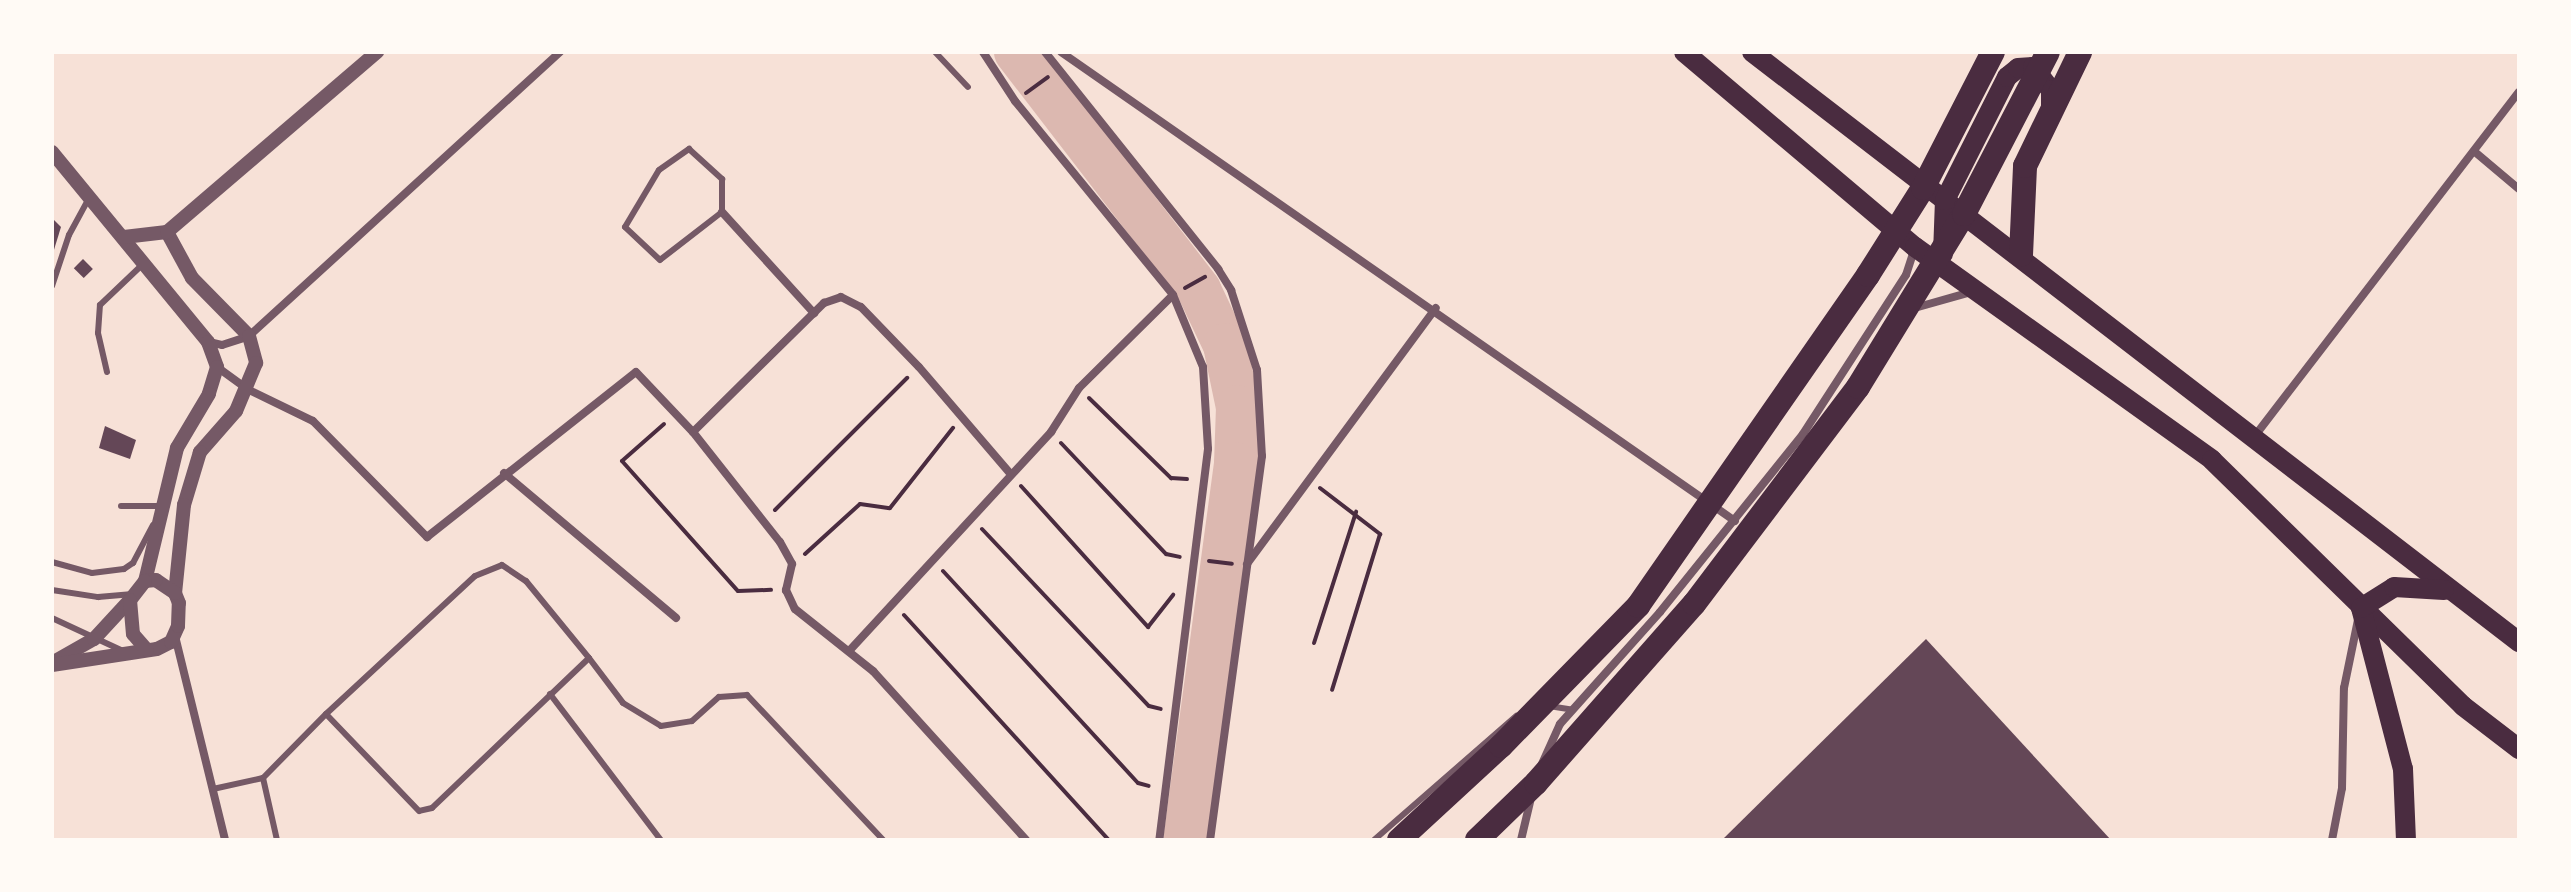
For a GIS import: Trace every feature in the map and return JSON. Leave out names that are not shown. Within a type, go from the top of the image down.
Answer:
[{"type":"highway","points":[[1399,840],[1501,746],[1638,606],[1868,275],[1923,188],[1993,52]]},
{"type":"highway","points":[[1477,840],[1536,783],[1694,604],[1858,387],[1964,214],[2048,52]]},
{"type":"highway","points":[[2021,255],[2020,186],[2080,52]]},
{"type":"main road","points":[[1684,52],[1915,247],[2212,460],[2463,706],[2519,749]]},
{"type":"main road","points":[[1758,54],[1945,200],[2021,255],[2252,439],[2519,642]]},
{"type":"main road","points":[[1948,269],[1941,245],[1945,200],[2007,77],[2018,68],[2033,67],[2051,90],[2051,111]]},
{"type":"main road","points":[[2361,608],[2394,587],[2448,590]]},
{"type":"main road","points":[[2361,608],[2403,769],[2406,840]]},
{"type":"street","points":[[124,237],[167,232],[377,52]]},
{"type":"street","points":[[208,342],[222,345],[249,336],[560,52]]},
{"type":"street","points":[[983,52],[1015,101],[1176,293],[1203,367],[1209,408],[1197,560],[1159,840]]},
{"type":"street","points":[[1045,52],[1231,290],[1257,370],[1262,412],[1262,456],[1243,565],[1210,840]]},
{"type":"street","points":[[1061,52],[1436,308],[1735,521]]},
{"type":"street","points":[[2252,439],[2519,92]]},
{"type":"street","points":[[52,152],[208,342],[217,367],[247,389],[313,421],[418,533],[427,537],[437,533],[504,473],[636,372],[693,432],[764,520],[792,564],[786,590],[801,615],[850,650],[1026,840]]},
{"type":"street","points":[[2475,152],[2519,189]]},
{"type":"street","points":[[722,212],[814,313]]},
{"type":"street","points":[[167,232],[186,270],[249,336],[256,363],[247,389],[200,452],[181,520],[175,593],[179,614],[175,635],[225,840]]},
{"type":"street","points":[[1521,840],[1543,758],[1573,710],[1735,521],[1803,434],[1906,275],[1915,247]]},
{"type":"street","points":[[1877,323],[1977,290]]},
{"type":"street","points":[[850,650],[1009,472],[1051,432],[1079,388],[1176,293]]},
{"type":"street","points":[[693,432],[831,298],[848,298],[919,367],[960,420],[1009,472]]},
{"type":"street","points":[[1243,565],[1312,482],[1436,308]]},
{"type":"street","points":[[52,664],[94,639],[145,581],[158,513],[177,448],[209,394],[217,367]]},
{"type":"street","points":[[504,473],[676,618]]},
{"type":"street","points":[[145,581],[156,580],[175,593]]},
{"type":"street","points":[[132,597],[133,634],[147,650]]},
{"type":"street","points":[[2332,840],[2342,788],[2344,688],[2361,608]]},
{"type":"street","points":[[52,664],[165,647],[175,635]]},
{"type":"lane","points":[[935,52],[968,87]]},
{"type":"lane","points":[[689,149],[722,179],[722,212],[660,260],[625,227],[659,170],[689,149]]},
{"type":"lane","points":[[52,286],[69,235],[90,195]]},
{"type":"lane","points":[[107,372],[98,333],[100,305],[145,262]]},
{"type":"lane","points":[[52,562],[92,573],[124,569],[133,563],[158,513],[121,506]]},
{"type":"lane","points":[[213,789],[263,778],[326,714],[488,567],[502,565],[516,572],[623,703],[661,726],[692,721],[719,697],[747,695],[883,840]]},
{"type":"lane","points":[[52,590],[98,597],[132,597]]},
{"type":"lane","points":[[52,618],[127,653]]},
{"type":"lane","points":[[326,714],[419,811],[432,808],[589,658]]},
{"type":"lane","points":[[550,694],[661,840]]},
{"type":"lane","points":[[1374,840],[1506,722],[1535,707],[1573,710]]},
{"type":"lane","points":[[263,778],[277,840]]},
{"type":"path","points":[[1020,97],[1051,74]]},
{"type":"path","points":[[1176,293],[1212,273]]},
{"type":"path","points":[[764,520],[919,367]]},
{"type":"path","points":[[1079,388],[1171,478],[1204,480]]},
{"type":"path","points":[[676,413],[622,461],[738,591],[786,590]]},
{"type":"path","points":[[792,564],[860,504],[890,508],[960,420]]},
{"type":"path","points":[[1051,432],[1166,554],[1243,565]]},
{"type":"path","points":[[1009,472],[1148,627],[1170,596],[1190,594]]},
{"type":"path","points":[[1312,482],[1356,512],[1380,534],[1332,690]]},
{"type":"path","points":[[1314,643],[1356,512]]},
{"type":"path","points":[[969,516],[1149,706],[1175,714]]},
{"type":"path","points":[[931,558],[1138,783],[1165,791]]},
{"type":"path","points":[[891,602],[1109,840]]},
{"type":"building","points":[[52,218],[61,227],[53,253],[52,253]]},
{"type":"building","points":[[83,259],[93,269],[84,278],[74,268]]},
{"type":"building","points":[[105,426],[136,440],[130,459],[99,448]]},
{"type":"building","points":[[1926,639],[2111,840],[1722,840]]},
{"type":"waterway","points":[[1016,52],[1199,290],[1225,345],[1238,407],[1236,464],[1185,840]]}]
